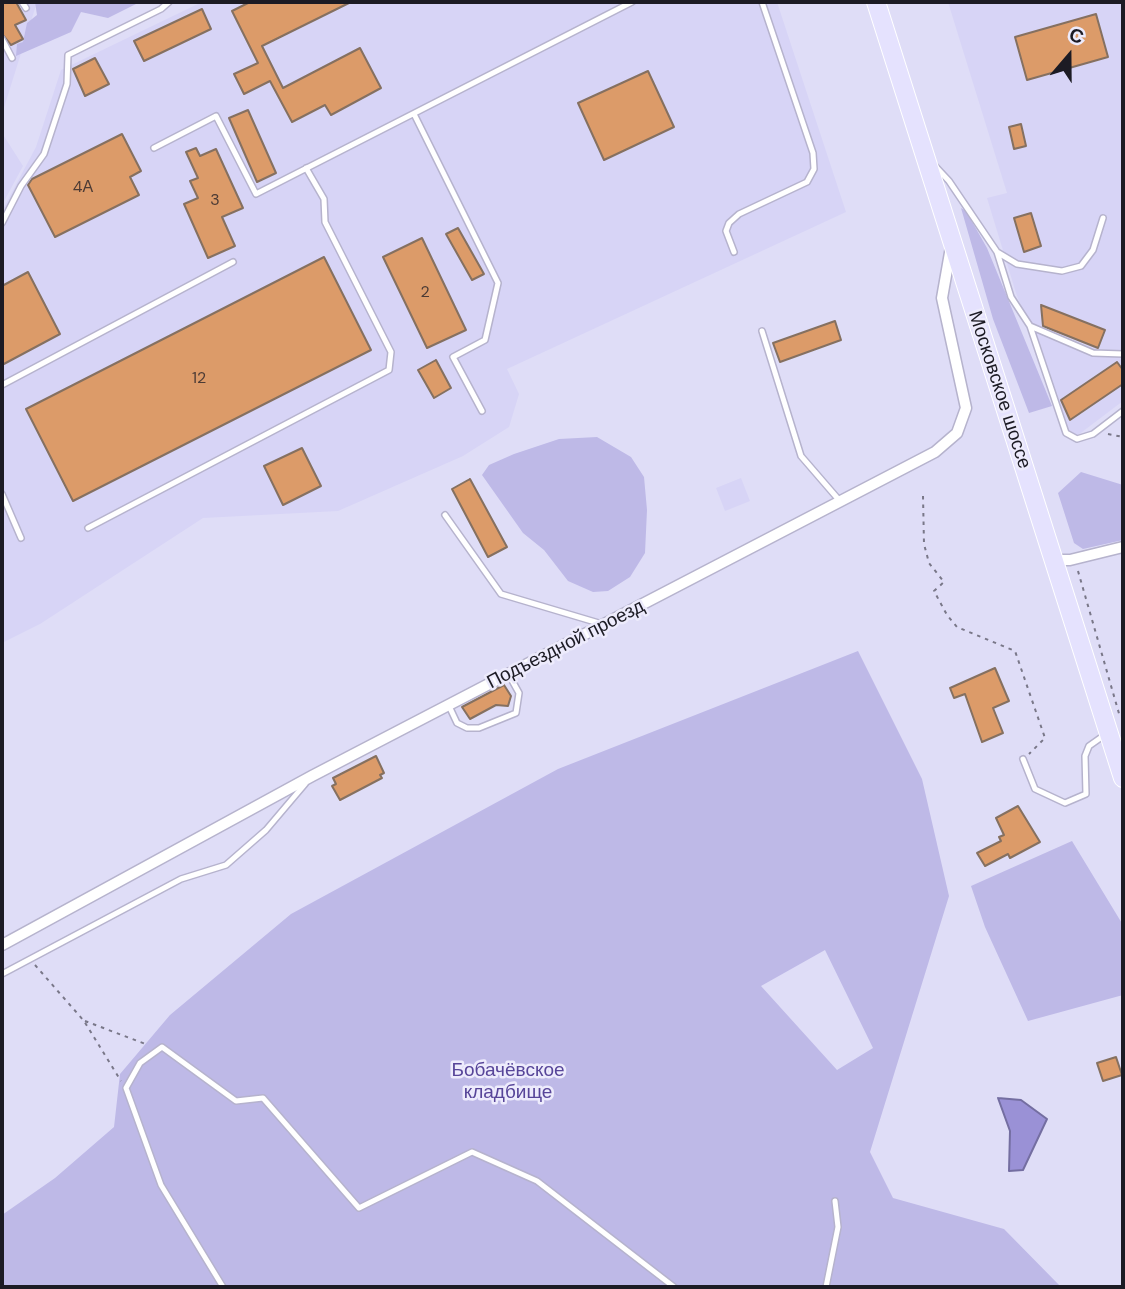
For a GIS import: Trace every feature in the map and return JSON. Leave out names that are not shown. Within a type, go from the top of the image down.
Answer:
[{"type":"main road","name":"Московское шоссе","points":[[876,2],[1008,421],[1117,730],[1123,778]]},
{"type":"street","name":"Подъездной проезд","points":[[2,945],[312,776],[935,452],[957,433],[967,408],[942,298],[952,244]]},
{"type":"street","points":[[1055,560],[1123,547]]},
{"type":"lane","points":[[2,223],[21,186],[44,154],[67,84],[68,55],[161,9],[169,2]]},
{"type":"lane","points":[[154,148],[216,116],[256,194],[632,2]]},
{"type":"lane","points":[[734,253],[726,231],[729,223],[740,214],[807,182],[814,169],[813,153],[762,2]]},
{"type":"lane","points":[[2,39],[12,58]]},
{"type":"lane","points":[[414,114],[498,283],[485,340],[453,357],[482,411]]},
{"type":"lane","points":[[926,157],[949,181],[997,252],[1011,297],[1030,326],[1066,433],[1077,439],[1093,434],[1123,411]]},
{"type":"lane","points":[[88,528],[389,370],[391,352],[325,222],[324,199],[306,168]]},
{"type":"lane","points":[[997,252],[1017,264],[1040,268],[1062,271],[1081,266],[1093,250],[1103,218]]},
{"type":"lane","points":[[2,385],[233,262]]},
{"type":"lane","points":[[1030,326],[1093,353],[1123,354]]},
{"type":"lane","points":[[762,331],[801,456],[840,500]]},
{"type":"lane","points":[[2,494],[21,538]]},
{"type":"lane","points":[[445,515],[501,594],[606,625]]},
{"type":"lane","points":[[449,706],[457,723],[467,728],[479,728],[516,713],[519,693],[509,674]]},
{"type":"lane","points":[[1023,759],[1035,789],[1065,803],[1086,794],[1085,756],[1089,746],[1117,730]]},
{"type":"lane","points":[[2,974],[181,879],[226,865],[267,830],[312,776]]},
{"type":"lane","points":[[223,1287],[162,1185],[126,1088],[141,1063],[162,1047],[236,1101],[263,1098],[359,1208],[472,1153],[537,1181],[674,1287]]},
{"type":"lane","points":[[826,1287],[838,1227],[835,1201]]},
{"type":"path","points":[[1093,434],[1123,437]]},
{"type":"path","points":[[922,496],[924,544],[929,562],[940,573],[944,582],[934,591],[957,627],[1015,651],[1045,738],[1023,759]]},
{"type":"path","points":[[1090,555],[1079,565],[1078,571],[1117,730]]},
{"type":"path","points":[[31,960],[83,1021],[126,1088]]},
{"type":"path","points":[[83,1021],[159,1049]]},
{"type":"shaded area","points":[[2,2],[37,2],[2,114]]},
{"type":"shaded area","points":[[202,2],[777,2],[846,212],[507,369],[519,394],[509,427],[463,456],[338,511],[203,518],[40,624],[2,643],[2,211],[36,147],[61,70]]},
{"type":"shaded area","points":[[948,2],[1123,2],[1123,401],[1078,435],[1069,433],[1016,293],[987,198],[1007,193]]},
{"type":"shaded area","points":[[2,133],[23,166],[2,205]]},
{"type":"shaded area","points":[[741,478],[750,501],[725,511],[716,488]]},
{"type":"shaded area","points":[[998,1098],[1021,1100],[1047,1119],[1023,1170],[1009,1171],[1010,1131]]},
{"type":"green space","points":[[35,2],[140,2],[108,18],[81,12],[71,32],[16,56],[17,44],[23,42],[27,23],[37,15]]},
{"type":"green space","points":[[961,208],[966,211],[987,248],[1052,406],[1029,413],[993,319]]},
{"type":"green space","points":[[597,437],[631,457],[644,477],[647,510],[645,553],[630,577],[608,591],[593,592],[568,581],[544,550],[523,533],[482,475],[489,465],[559,439]]},
{"type":"green space","points":[[1081,472],[1123,485],[1123,540],[1083,549],[1074,543],[1058,493]]},
{"type":"green space","name":"Бобачёвское кладбище","points":[[858,651],[922,779],[949,896],[870,1152],[893,1198],[1004,1229],[1061,1287],[2,1287],[2,1215],[55,1178],[114,1127],[120,1074],[170,1015],[291,914],[558,769]],"holes":[[[825,950],[873,1048],[837,1070],[761,986]]]},
{"type":"green space","points":[[1072,841],[1123,925],[1123,995],[1028,1021],[985,927],[971,886]]},
{"type":"building","points":[[2,2],[16,2],[26,20],[15,25],[23,39],[11,45],[2,34]]},
{"type":"building","points":[[250,2],[351,2],[262,46],[283,88],[360,48],[381,88],[331,115],[325,105],[292,122],[270,81],[244,94],[234,74],[258,63],[232,11]]},
{"type":"building","points":[[202,9],[211,29],[144,61],[134,41]]},
{"type":"building","points":[[1096,14],[1108,57],[1027,80],[1015,37]]},
{"type":"building","points":[[95,58],[109,84],[85,96],[73,69]]},
{"type":"building","points":[[648,71],[674,127],[604,160],[578,103]]},
{"type":"building","points":[[248,110],[276,173],[257,182],[229,118]]},
{"type":"building","points":[[1021,124],[1026,146],[1014,149],[1009,127]]},
{"type":"building","points":[[122,134],[141,171],[130,177],[139,195],[55,237],[28,185],[32,179]]},
{"type":"building","points":[[196,148],[200,156],[216,149],[243,208],[222,217],[235,246],[208,258],[184,204],[198,198],[190,181],[198,178],[186,152]]},
{"type":"building","points":[[1031,213],[1041,246],[1024,252],[1014,218]]},
{"type":"building","points":[[458,228],[484,274],[472,280],[446,234]]},
{"type":"building","points":[[422,238],[466,330],[427,348],[383,257]]},
{"type":"building","points":[[324,257],[371,350],[73,501],[26,409]]},
{"type":"building","points":[[28,272],[60,334],[2,365],[2,286]]},
{"type":"building","points":[[1041,305],[1105,330],[1098,348],[1043,326]]},
{"type":"building","points":[[835,321],[841,340],[780,362],[773,343]]},
{"type":"building","points":[[436,360],[451,388],[434,398],[418,370]]},
{"type":"building","points":[[1117,362],[1123,370],[1123,384],[1070,420],[1061,400]]},
{"type":"building","points":[[302,448],[321,486],[283,505],[264,466]]},
{"type":"building","points":[[470,479],[507,547],[488,557],[452,489]]},
{"type":"building","points":[[995,668],[1009,701],[993,708],[1003,733],[982,742],[965,694],[954,698],[950,688]]},
{"type":"building","points":[[504,685],[511,696],[508,706],[496,705],[470,719],[462,707]]},
{"type":"building","points":[[376,756],[384,773],[380,775],[382,778],[340,800],[332,786],[336,784],[333,778]]},
{"type":"building","points":[[1018,806],[1040,842],[1010,858],[1008,854],[985,866],[977,853],[1001,841],[999,837],[1004,835],[996,818]]},
{"type":"building","points":[[1116,1057],[1122,1075],[1103,1081],[1097,1063]]}]
